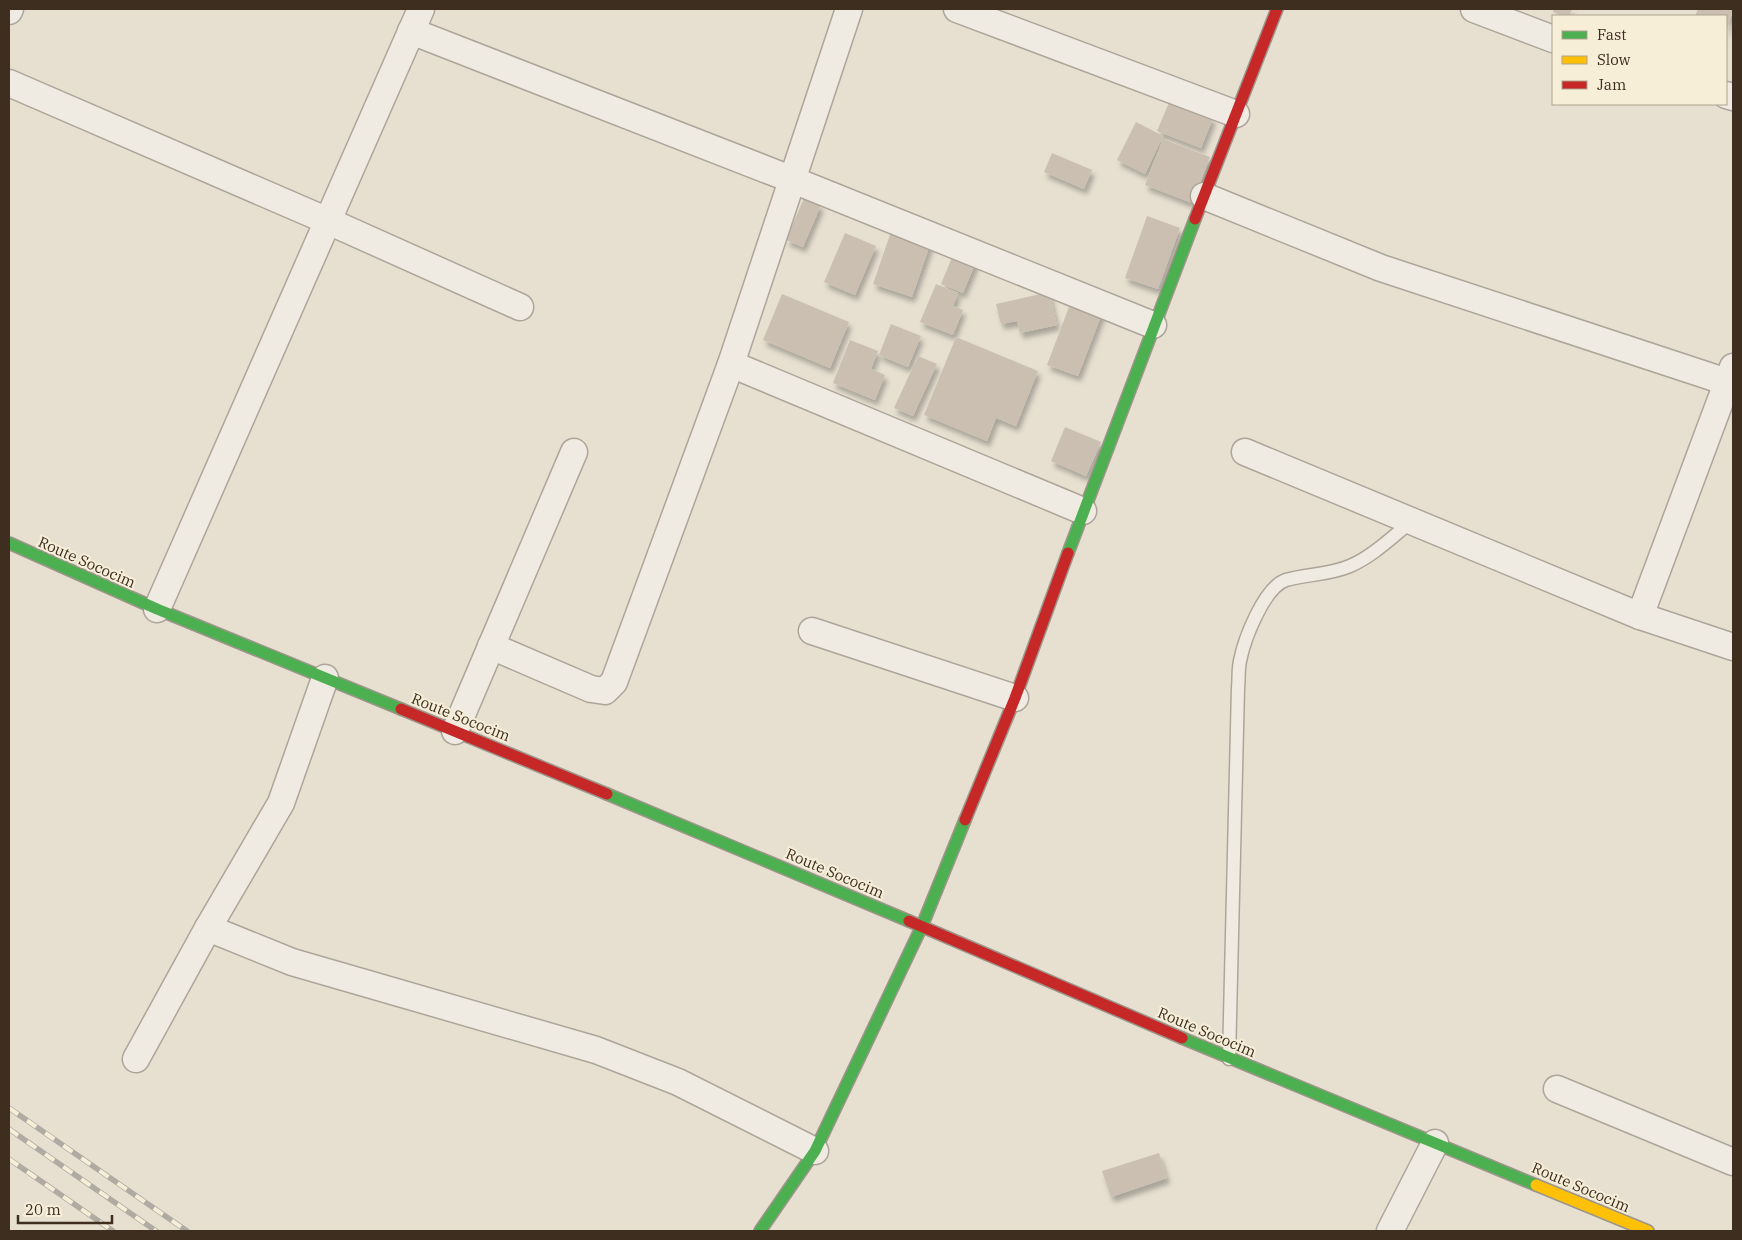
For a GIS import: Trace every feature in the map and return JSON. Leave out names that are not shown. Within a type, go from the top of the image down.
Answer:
[{"type":"street","points":[[491,646],[591,689],[605,691],[614,682],[731,364],[849,9]]},
{"type":"street","points":[[957,9],[1236,114]]},
{"type":"street","points":[[760,1231],[814,1151],[922,926],[1015,698],[1082,511],[1153,324],[1277,9]]},
{"type":"street","points":[[1474,9],[1552,39]]},
{"type":"street","points":[[158,610],[416,20],[793,180],[1153,324]]},
{"type":"street","points":[[9,83],[328,221],[520,307]]},
{"type":"street","points":[[1204,196],[1381,268],[1730,375],[1640,616]]},
{"type":"street","points":[[731,364],[1082,511]]},
{"type":"street","points":[[455,730],[574,452]]},
{"type":"street","points":[[1245,452],[1640,616],[1733,647]]},
{"type":"street","name":"Route Sococim","points":[[9,543],[158,610],[455,730],[922,926],[1230,1059],[1648,1231]]},
{"type":"street","points":[[812,631],[1015,698]]},
{"type":"street","points":[[136,1059],[208,928],[281,803],[326,678]]},
{"type":"street","points":[[208,928],[292,962],[596,1050],[678,1082],[814,1151]]},
{"type":"street","points":[[1556,1089],[1733,1162]]},
{"type":"street","points":[[1390,1231],[1435,1143]]},
{"type":"lane","points":[[1230,1059],[1238,688],[1240,662],[1251,628],[1269,593],[1284,581],[1316,576],[1350,566],[1375,551],[1412,521]]},
{"type":"building","points":[[1554,9],[1572,9],[1569,15],[1560,15],[1553,12]]},
{"type":"building","points":[[1698,9],[1733,9],[1727,30],[1727,15],[1695,15]]},
{"type":"building","points":[[1170,100],[1213,118],[1201,148],[1157,131]]},
{"type":"building","points":[[1136,122],[1163,136],[1145,174],[1117,160]]},
{"type":"building","points":[[1163,139],[1210,157],[1192,203],[1145,185]]},
{"type":"building","points":[[1052,153],[1092,170],[1084,189],[1044,172]]},
{"type":"building","points":[[804,198],[821,205],[803,247],[786,240]]},
{"type":"building","points":[[1147,216],[1180,228],[1158,289],[1125,278]]},
{"type":"building","points":[[893,226],[932,239],[912,297],[873,284]]},
{"type":"building","points":[[845,233],[876,246],[855,295],[824,282]]},
{"type":"building","points":[[956,248],[978,257],[963,293],[941,284]]},
{"type":"building","points":[[936,284],[958,293],[953,306],[963,310],[953,335],[920,322]]},
{"type":"building","points":[[1049,292],[1057,325],[1020,333],[1017,321],[1001,324],[996,304]]},
{"type":"building","points":[[782,294],[849,322],[830,368],[763,340]]},
{"type":"building","points":[[1072,299],[1103,311],[1078,376],[1047,365]]},
{"type":"building","points":[[891,324],[921,336],[908,367],[879,355]]},
{"type":"building","points":[[956,337],[1038,371],[1016,426],[996,418],[987,441],[924,415]]},
{"type":"building","points":[[850,340],[878,351],[871,369],[885,375],[875,400],[833,383]]},
{"type":"building","points":[[918,356],[937,364],[913,416],[894,408]]},
{"type":"building","points":[[1065,427],[1101,442],[1086,476],[1051,461]]},
{"type":"building","points":[[1159,1153],[1167,1178],[1111,1197],[1102,1171]]},
{"type":"railway","points":[[9,1108],[187,1231]]},
{"type":"railway","points":[[9,1129],[156,1231]]},
{"type":"railway","points":[[9,1159],[113,1231]]},
{"type":"traffic: fast","points":[[1068,553],[1195,219]]},
{"type":"traffic: fast","points":[[9,543],[157,609],[401,709]]},
{"type":"traffic: fast","points":[[607,794],[909,921]]},
{"type":"traffic: fast","points":[[760,1231],[815,1151],[922,926],[965,820]]},
{"type":"traffic: fast","points":[[1182,1038],[1536,1185]]},
{"type":"traffic: slow","points":[[1536,1185],[1648,1231]]},
{"type":"traffic: jam","points":[[1195,219],[1277,9]]},
{"type":"traffic: jam","points":[[965,820],[1015,698],[1068,553]]},
{"type":"traffic: jam","points":[[401,709],[607,794]]},
{"type":"traffic: jam","points":[[909,921],[1182,1038]]}]
